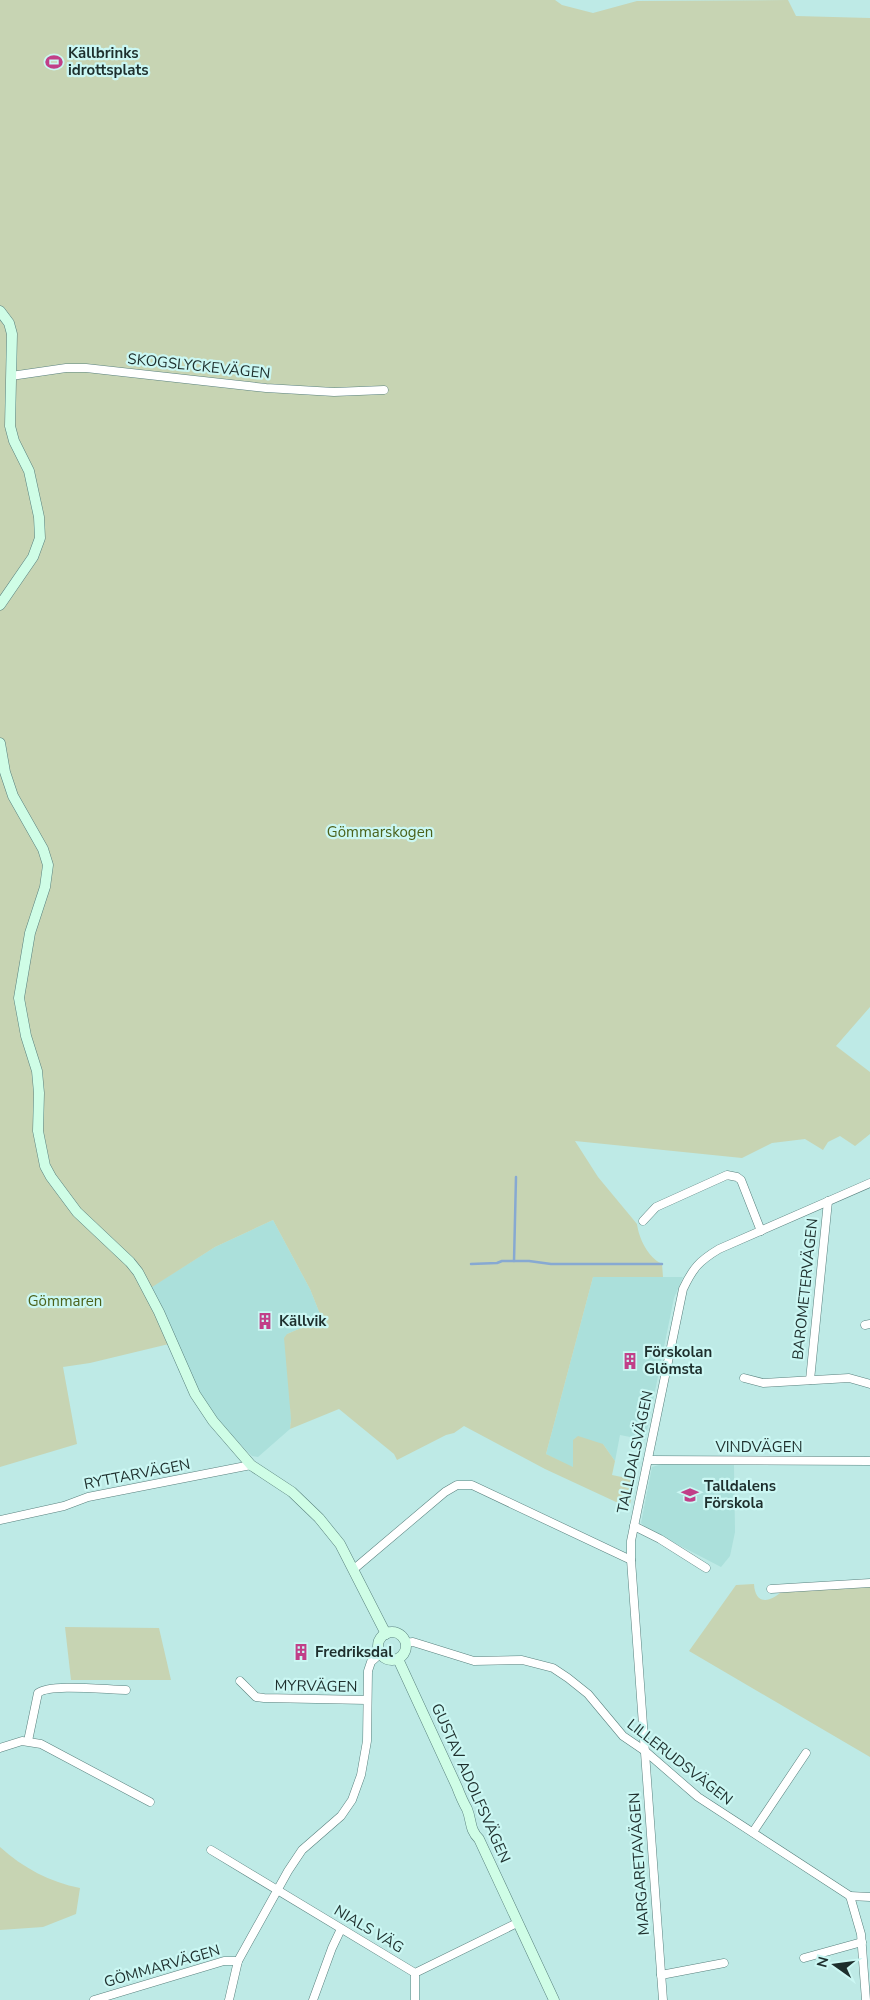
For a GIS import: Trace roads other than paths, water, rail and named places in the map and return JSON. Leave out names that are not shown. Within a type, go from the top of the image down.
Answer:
[{"type":"street","points":[[0,311],[9,323],[12,334],[10,426],[14,441],[29,471],[39,517],[40,538],[33,557],[0,606]]},
{"type":"street","name":"SKOGSLYCKEVÄGEN","points":[[11,376],[66,368],[86,368],[266,388],[348,392],[384,390]]},
{"type":"street","points":[[0,743],[10,791],[43,849],[48,865],[45,887],[30,934],[19,998],[26,1036],[37,1071],[39,1093],[38,1131],[45,1166],[77,1212],[130,1262],[138,1272],[156,1304],[195,1394],[214,1421],[252,1465],[292,1492],[316,1514],[340,1544],[386,1634]]},
{"type":"street","points":[[643,1221],[656,1207],[727,1175],[732,1175],[741,1180],[761,1230]]},
{"type":"street","name":"TALLDALSVÄGEN","points":[[645,1751],[631,1541],[683,1289],[700,1261],[719,1249],[870,1183]]},
{"type":"street","name":"BAROMETERVÄGEN","points":[[810,1380],[828,1201]]},
{"type":"street","name":"BAROMETERVÄGEN","points":[[744,1378],[762,1383],[849,1378],[870,1384]]},
{"type":"street","name":"VINDVÄGEN","points":[[648,1460],[870,1462]]},
{"type":"street","name":"RYTTARVÄGEN","points":[[0,1520],[64,1506],[88,1497],[252,1465]]},
{"type":"street","points":[[354,1569],[445,1492],[457,1485],[465,1484],[496,1494],[631,1560]]},
{"type":"street","points":[[634,1526],[660,1539],[706,1568]]},
{"type":"street","points":[[771,1589],[870,1583]]},
{"type":"street","points":[[395,1632],[403,1637],[406,1643],[405,1651],[398,1659],[392,1661],[385,1659],[380,1654],[378,1647],[380,1639],[386,1634],[395,1632]]},
{"type":"street","name":"LILLERUDSVÄGEN","points":[[406,1643],[413,1642],[474,1661],[522,1660],[553,1668],[588,1694],[616,1729],[645,1751],[698,1797],[850,1896]]},
{"type":"street","points":[[229,2000],[238,1961],[277,1889],[302,1850],[341,1816],[352,1800],[361,1775],[367,1742],[368,1671],[371,1662],[380,1654]]},
{"type":"street","name":"GUSTAV ADOLFSVÄGEN","points":[[398,1659],[457,1787],[463,1805],[467,1810],[472,1830],[479,1839],[554,2000]]},
{"type":"street","name":"MYRVÄGEN","points":[[240,1681],[256,1697],[367,1700]]},
{"type":"street","points":[[28,1741],[38,1693],[43,1689],[62,1687],[126,1690]]},
{"type":"street","points":[[0,1748],[28,1741],[49,1747],[150,1802]]},
{"type":"street","name":"MARGARETAVÄGEN","points":[[645,1751],[663,2000]]},
{"type":"street","points":[[753,1832],[806,1753]]},
{"type":"street","name":"NIALS VÄG","points":[[211,1850],[415,1973]]},
{"type":"street","points":[[866,2000],[868,1988],[862,1942],[858,1920],[850,1896],[870,1897]]},
{"type":"street","points":[[415,2000],[415,1973],[518,1923]]},
{"type":"street","points":[[313,2000],[341,1929]]},
{"type":"street","points":[[804,1958],[862,1942]]},
{"type":"street","name":"GÖMMARVÄGEN","points":[[94,2000],[224,1961],[238,1961]]},
{"type":"street","points":[[661,1974],[724,1963]]},
{"type":"waterway","points":[[514,1261],[516,1177]]},
{"type":"waterway","points":[[471,1264],[497,1263],[502,1261],[529,1261],[551,1264],[662,1264]]},
{"type":"place","name":"Källbrinks idrottsplats","points":[[54,62]]},
{"type":"place","name":"Källvik","points":[[265,1321]]},
{"type":"place","name":"Förskolan Glömsta","points":[[630,1361]]},
{"type":"place","name":"Talldalens Förskola","points":[[690,1495]]},
{"type":"place","name":"Fredriksdal","points":[[301,1652]]},
{"type":"park label","name":"Gömmarskogen","points":[[380,832]]},
{"type":"park label","name":"Gömmaren","points":[[65,1301]]}]
